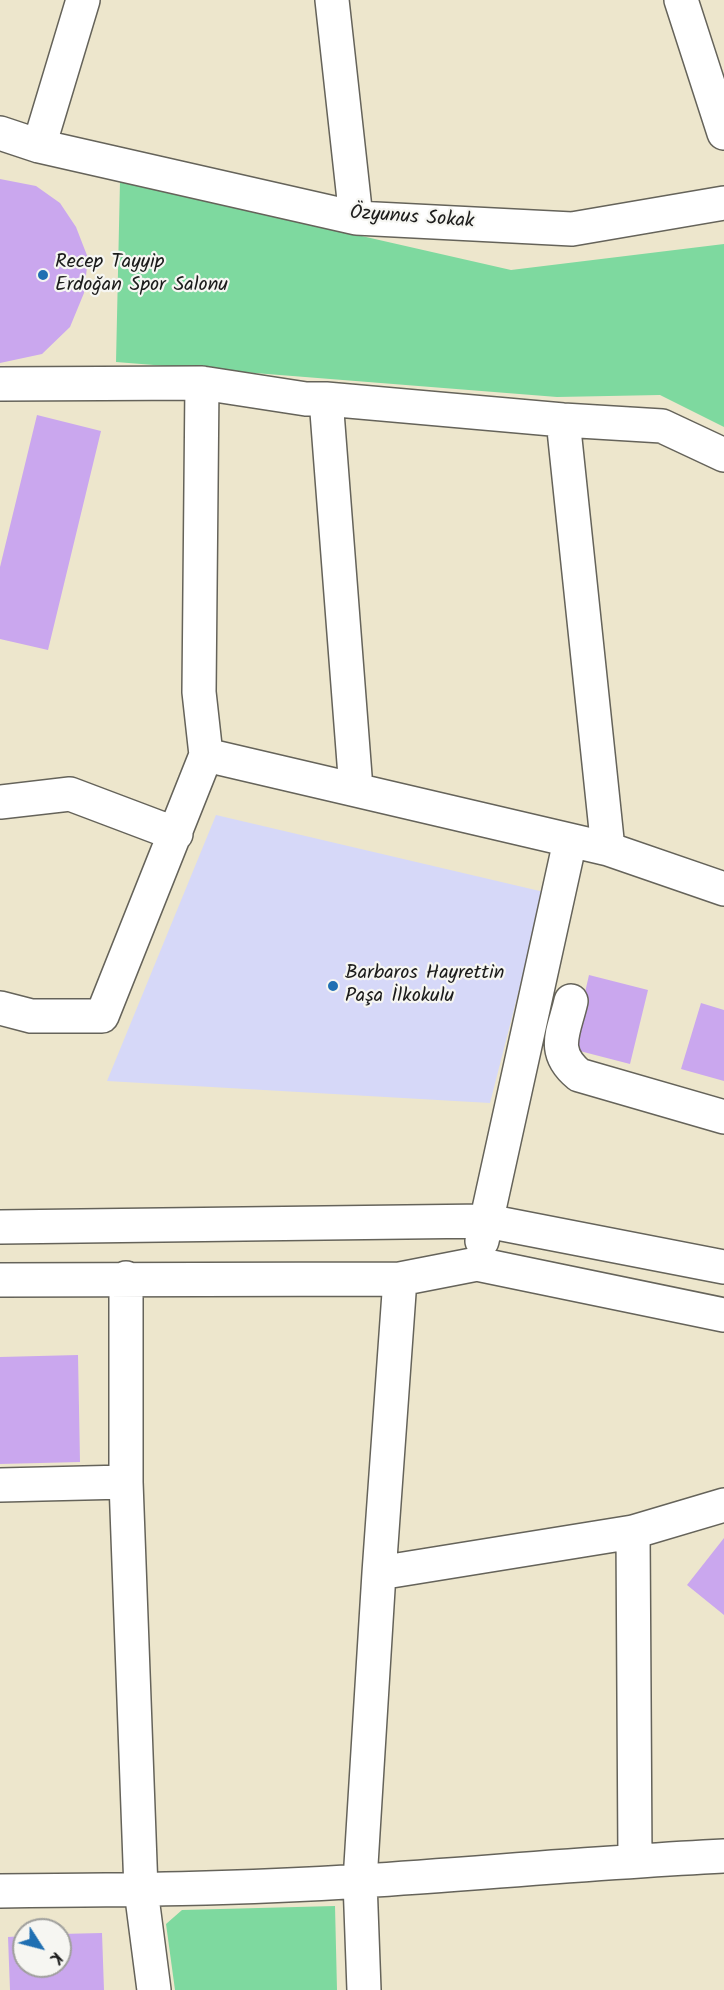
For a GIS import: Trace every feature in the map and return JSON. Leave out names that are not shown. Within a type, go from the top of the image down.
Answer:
[{"type":"street","points":[[39,146],[83,0]]},
{"type":"street","points":[[332,0],[356,218]]},
{"type":"street","points":[[681,0],[724,133]]},
{"type":"street","name":"Özyunus Sokak","points":[[0,133],[39,146],[356,218],[572,229],[724,203]]},
{"type":"street","points":[[0,384],[202,383],[306,399],[662,426],[724,454]]},
{"type":"street","points":[[0,1008],[31,1016],[102,1016],[206,755],[199,692],[202,383]]},
{"type":"street","points":[[326,399],[356,789]]},
{"type":"street","points":[[564,420],[608,849]]},
{"type":"street","points":[[206,755],[608,849],[724,889]]},
{"type":"street","points":[[0,802],[70,794],[176,834]]},
{"type":"street","points":[[477,1264],[570,841]]},
{"type":"street","points":[[571,1001],[560,1048],[566,1062],[579,1075],[724,1117]]},
{"type":"street","points":[[0,1227],[487,1221],[724,1267]]},
{"type":"street","points":[[0,1280],[400,1279],[477,1264],[724,1315]]},
{"type":"street","points":[[126,1278],[126,1482],[141,1890],[154,1990]]},
{"type":"street","points":[[364,1990],[360,1881],[400,1279]]},
{"type":"street","points":[[0,1485],[126,1482]]},
{"type":"street","points":[[380,1573],[633,1533],[724,1505]]},
{"type":"street","points":[[633,1533],[635,1860]]},
{"type":"street","points":[[0,1891],[141,1890],[360,1881],[635,1860],[724,1856]]},
{"type":"shaded area","name":"Barbaros Hayrettin Paşa İlkokulu","points":[[216,815],[544,892],[490,1103],[107,1081]]},
{"type":"green space","points":[[120,181],[511,270],[724,244],[724,427],[660,395],[557,397],[116,362]]},
{"type":"green space","points":[[335,1906],[337,1990],[175,1990],[166,1924],[182,1910]]},
{"type":"building","name":"Recep Tayyip Erdoğan Spor Salonu","points":[[0,179],[36,186],[60,203],[76,227],[88,258],[84,293],[70,327],[42,354],[0,363]]},
{"type":"building","points":[[37,415],[101,431],[48,650],[0,639],[0,567]]},
{"type":"building","points":[[589,975],[648,990],[630,1064],[572,1049]]},
{"type":"building","points":[[701,1003],[724,1010],[724,1081],[681,1069]]},
{"type":"building","points":[[78,1355],[80,1462],[0,1464],[0,1357]]},
{"type":"building","points":[[724,1538],[724,1615],[687,1585]]},
{"type":"building","points":[[102,1933],[104,1990],[10,1990],[8,1937],[12,1937],[12,1978],[72,1978],[72,1934]]},
{"type":"place","name":"Recep Tayyip Erdoğan Spor Salonu","points":[[43,275]]},
{"type":"place","name":"Barbaros Hayrettin Paşa İlkokulu","points":[[333,986]]}]
